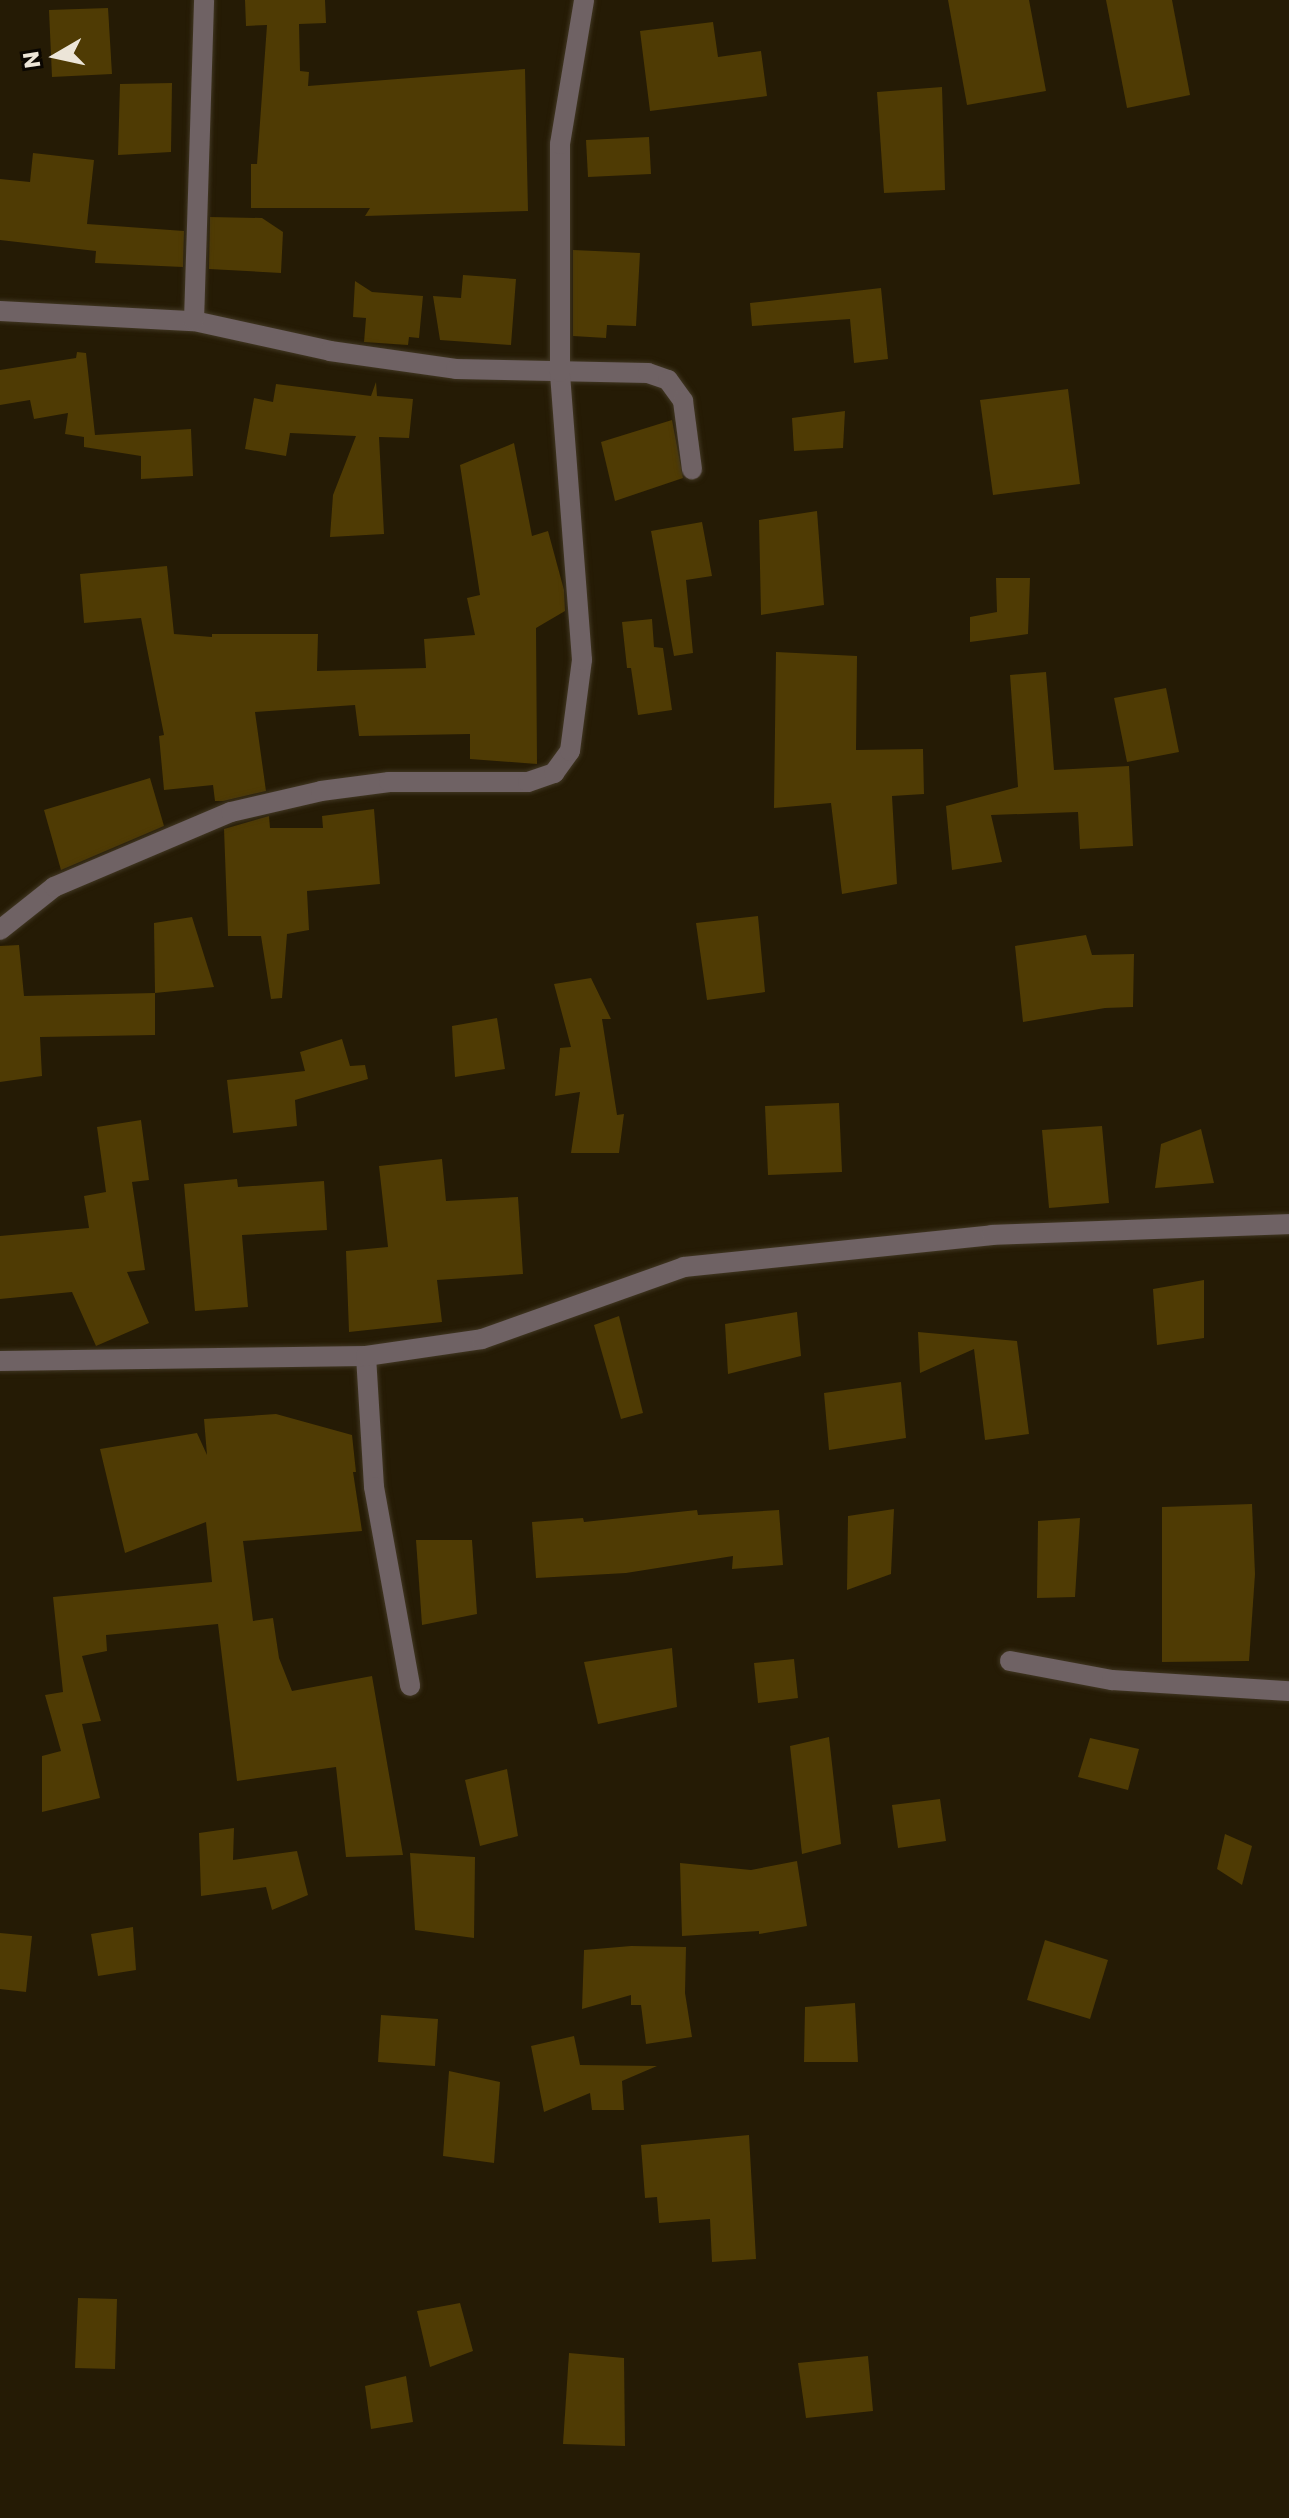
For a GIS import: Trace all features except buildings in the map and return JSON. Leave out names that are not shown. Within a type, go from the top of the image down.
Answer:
[{"type":"street","points":[[194,321],[204,0]]},
{"type":"street","points":[[0,930],[54,887],[231,812],[321,791],[389,782],[528,782],[554,773],[570,751],[582,660],[560,372],[560,144],[584,0]]},
{"type":"street","points":[[0,311],[194,321],[330,351],[456,369],[648,373],[668,380],[683,401],[692,469]]},
{"type":"street","points":[[0,1361],[366,1356],[482,1339],[684,1267],[992,1235],[1289,1224]]},
{"type":"street","points":[[366,1356],[374,1487],[410,1686]]},
{"type":"street","points":[[1010,1661],[1112,1680],[1289,1691]]}]
